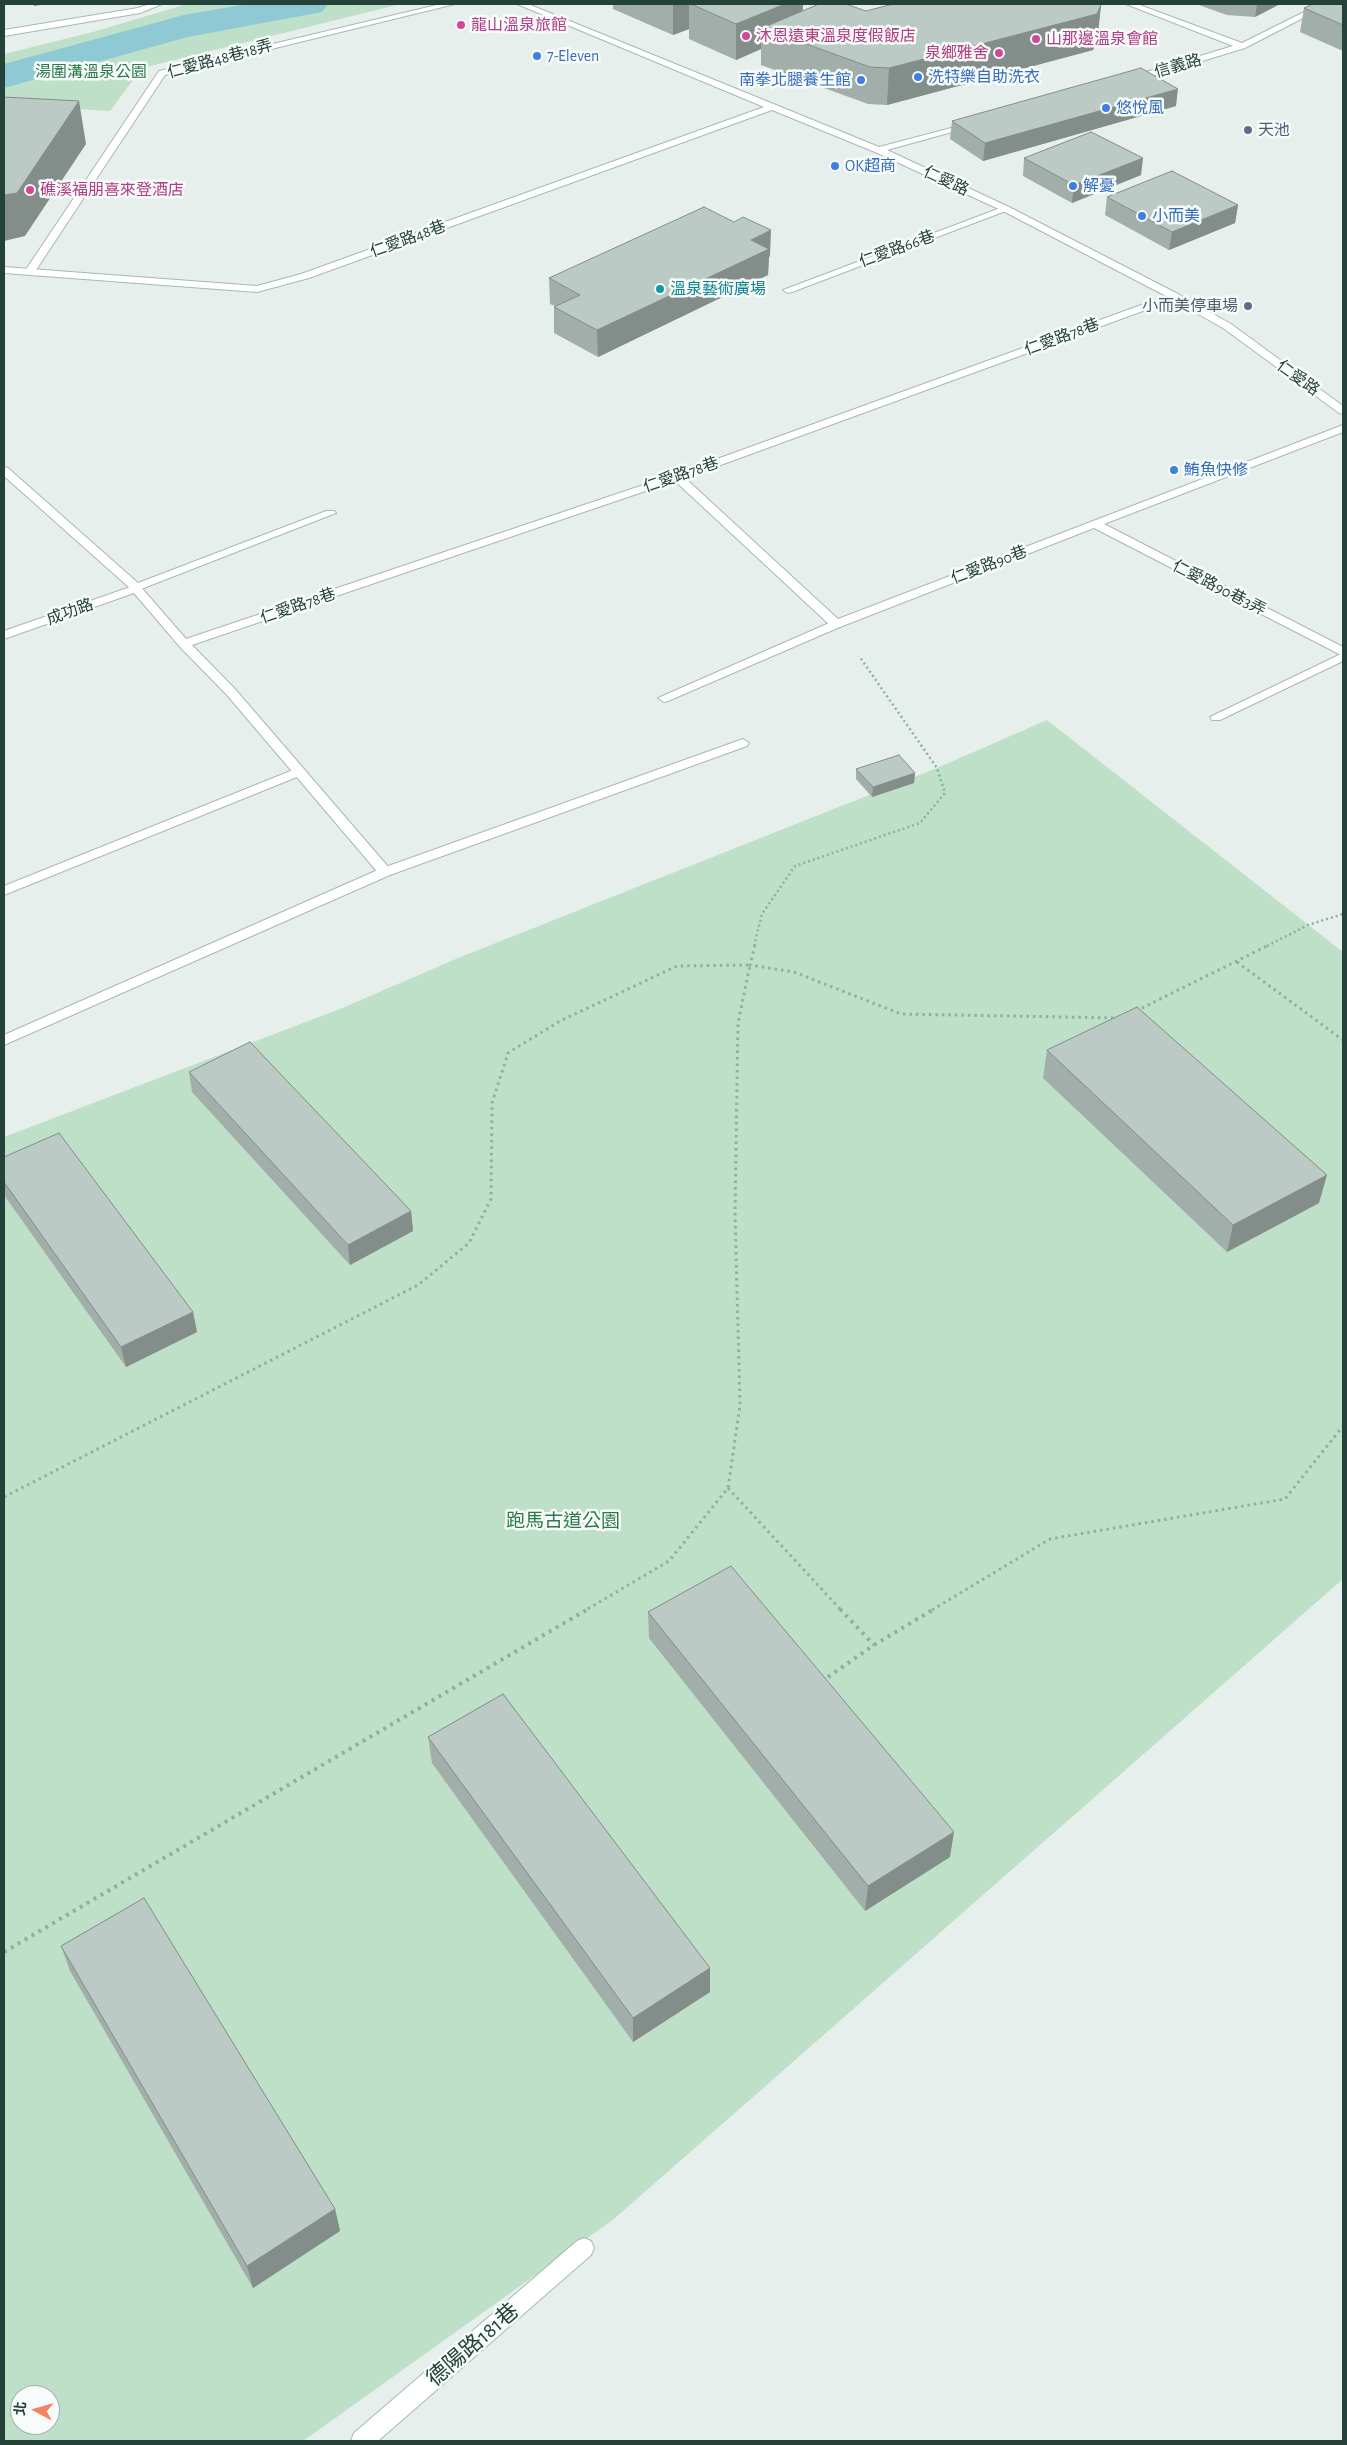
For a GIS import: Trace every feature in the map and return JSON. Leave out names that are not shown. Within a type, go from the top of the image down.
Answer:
[{"type":"street","points":[[4,33],[130,12],[158,4]]},
{"type":"street","name":"仁愛路48巷18弄","points":[[30,271],[162,73],[451,4]]},
{"type":"street","name":"仁愛路","points":[[521,4],[878,150],[1006,209],[1174,296],[1227,326],[1343,411]]},
{"type":"street","points":[[1130,4],[1242,46]]},
{"type":"street","name":"信義路","points":[[1119,83],[1242,46],[1326,4]]},
{"type":"street","name":"仁愛路48巷","points":[[4,270],[257,289],[305,276],[771,107]]},
{"type":"street","points":[[878,150],[984,120]]},
{"type":"street","name":"仁愛路66巷","points":[[788,290],[1006,209]]},
{"type":"street","name":"仁愛路78巷","points":[[184,644],[678,477],[1174,296]]},
{"type":"street","name":"仁愛路90巷","points":[[664,698],[836,624],[1343,428]]},
{"type":"street","points":[[4,470],[136,588],[184,644],[231,692],[385,872]]},
{"type":"street","points":[[678,477],[836,624]]},
{"type":"street","name":"成功路","points":[[4,636],[136,588],[330,513]]},
{"type":"street","name":"仁愛路90巷3弄","points":[[1094,524],[1343,652]]},
{"type":"street","points":[[1216,717],[1343,657]]},
{"type":"street","points":[[4,1040],[385,872],[743,743]]},
{"type":"street","points":[[4,891],[298,772]]},
{"type":"street","name":"德陽路181巷","points":[[362,2441],[584,2248]]},
{"type":"path","points":[[4,1952],[669,1561],[728,1488],[740,1405],[735,1212],[738,1023],[762,914],[795,866],[920,823],[945,793],[937,768],[836,624]]},
{"type":"path","points":[[1130,1013],[1237,962],[1308,925],[1343,914]]},
{"type":"path","points":[[1237,962],[1343,1040]]},
{"type":"path","points":[[4,1498],[418,1284],[469,1243],[491,1199],[492,1103],[508,1053],[560,1021],[677,966],[750,965],[794,972],[901,1014],[1121,1018]]},
{"type":"path","points":[[828,1677],[874,1645],[1050,1539],[1285,1498],[1343,1426]]},
{"type":"path","points":[[728,1488],[874,1645]]},
{"type":"green space","name":"湯圍溝溫泉公園","points":[[187,4],[401,4],[142,68],[110,111],[4,105],[4,54],[93,32]]},
{"type":"green space","name":"跑馬古道公園","points":[[1047,720],[1343,952],[1343,1579],[614,2219],[303,2441],[4,2441],[4,1137],[340,1009],[458,958],[937,768]]},
{"type":"building","points":[[691,4],[785,4],[736,24]]},
{"type":"building","points":[[819,4],[846,4],[866,11],[893,4],[1101,5],[1097,14],[889,68],[870,67],[762,28]]},
{"type":"building","points":[[1313,4],[1343,4],[1343,25],[1304,8]]},
{"type":"building","points":[[1141,68],[1178,89],[985,143],[952,121]]},
{"type":"building","points":[[4,97],[79,101],[17,193],[4,195]]},
{"type":"building","points":[[1091,132],[1143,158],[1074,185],[1024,158]]},
{"type":"building","points":[[1172,171],[1238,205],[1172,232],[1107,197]]},
{"type":"building","points":[[704,207],[734,222],[743,217],[771,230],[751,240],[769,249],[597,330],[554,307],[580,295],[549,278]]},
{"type":"building","points":[[899,755],[915,773],[873,787],[856,769]]},
{"type":"building","points":[[1137,1007],[1327,1175],[1233,1225],[1047,1050]]},
{"type":"building","points":[[250,1042],[411,1211],[348,1245],[189,1072]]},
{"type":"building","points":[[59,1133],[193,1312],[121,1347],[4,1182],[4,1157]]},
{"type":"building","points":[[731,1566],[954,1832],[868,1886],[648,1612]]},
{"type":"building","points":[[503,1694],[710,1968],[633,2018],[428,1737]]},
{"type":"building","points":[[144,1898],[335,2209],[247,2266],[61,1946]]},
{"type":"waterway","points":[[4,76],[184,26],[309,4]]},
{"type":"place","name":"龍山溫泉旅館","points":[[461,25]]},
{"type":"place","name":"沐恩遠東溫泉度假飯店","points":[[746,36]]},
{"type":"place","name":"山那邊溫泉會館","points":[[1036,39]]},
{"type":"place","name":"泉鄉雅舍","points":[[999,53]]},
{"type":"place","name":"7-Eleven","points":[[537,56]]},
{"type":"place","name":"洗特樂自助洗衣","points":[[918,77]]},
{"type":"place","name":"南拳北腿養生館","points":[[861,80]]},
{"type":"place","name":"悠悅風","points":[[1106,108]]},
{"type":"place","name":"天池","points":[[1248,130]]},
{"type":"place","name":"OK超商","points":[[835,166]]},
{"type":"place","name":"解憂","points":[[1073,186]]},
{"type":"place","name":"礁溪福朋喜來登酒店","points":[[30,190]]},
{"type":"place","name":"小而美","points":[[1142,216]]},
{"type":"place","name":"溫泉藝術廣場","points":[[660,289]]},
{"type":"place","name":"小而美停車場","points":[[1248,306]]},
{"type":"place","name":"鮪魚快修","points":[[1174,470]]}]
